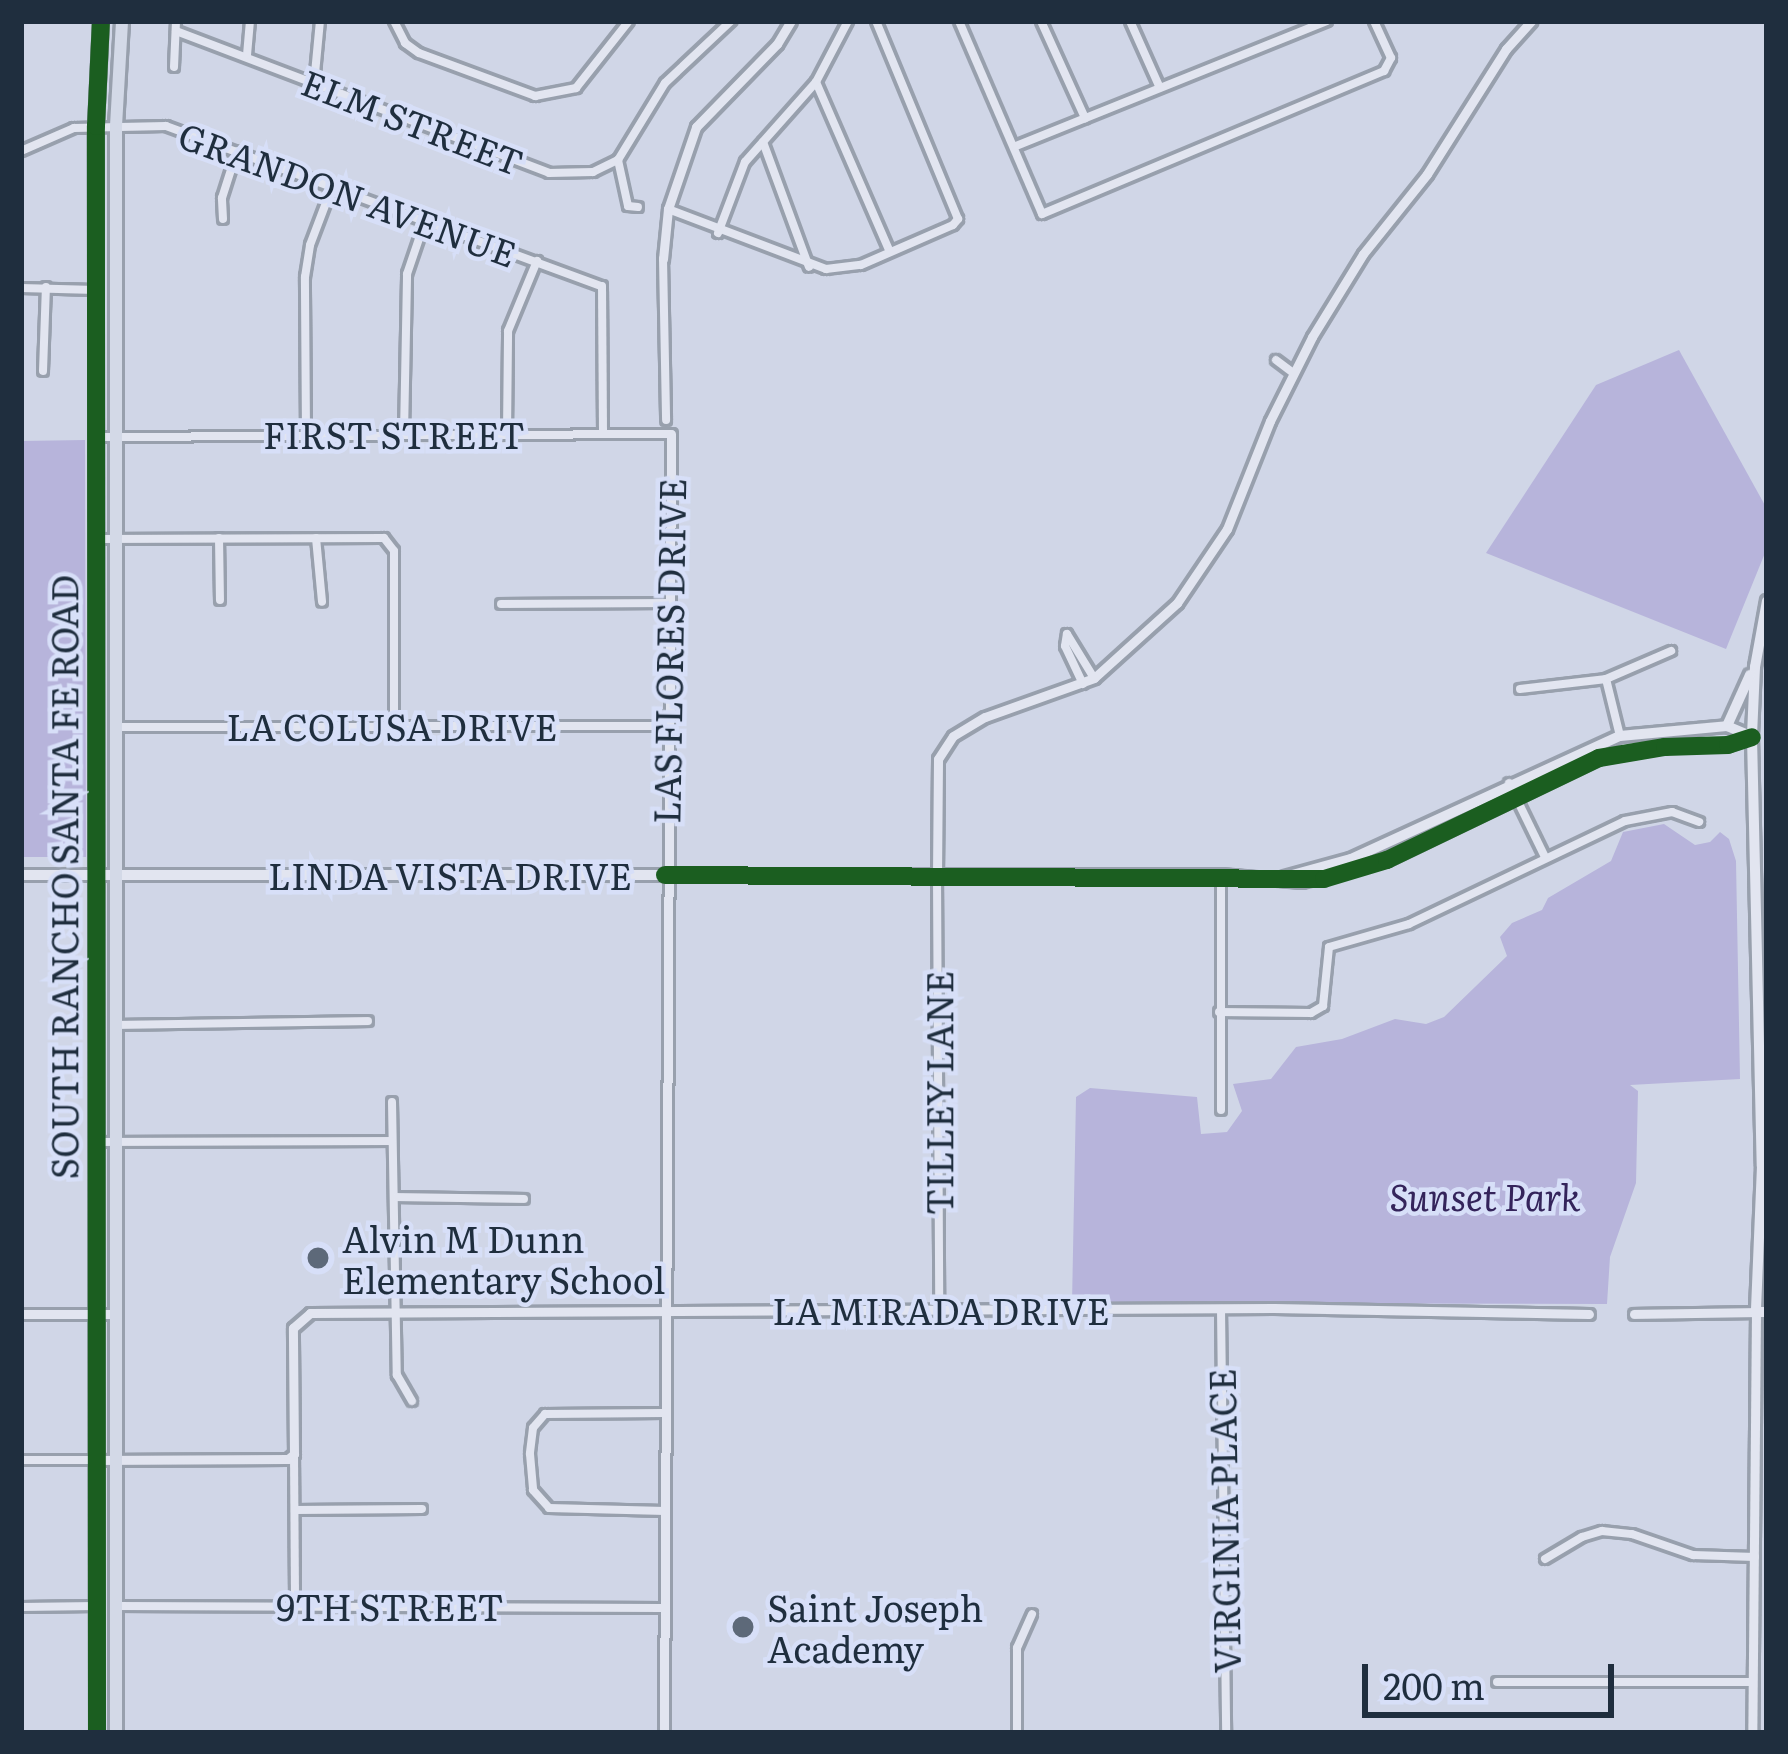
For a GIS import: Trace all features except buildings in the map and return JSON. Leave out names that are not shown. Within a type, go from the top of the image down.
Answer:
[{"type":"main road","name":"SOUTH RANCHO SANTA FE ROAD","points":[[97,1733],[96,125],[101,21]]},
{"type":"main road","name":"SOUTH RANCHO SANTA FE ROAD","points":[[116,1733],[116,126],[122,21]]},
{"type":"main road","points":[[1761,1312],[1752,736],[1755,667],[1767,601]]},
{"type":"main road","points":[[1727,726],[1755,667]]},
{"type":"main road","points":[[1282,878],[1366,853],[1509,783],[1620,736],[1727,726],[1752,736]]},
{"type":"main road","points":[[1282,878],[1303,882],[1357,872],[1611,755],[1727,745],[1752,736]]},
{"type":"main road","name":"LINDA VISTA DRIVE","points":[[21,875],[1282,878]]},
{"type":"street","points":[[247,55],[250,21]]},
{"type":"street","points":[[314,84],[320,21]]},
{"type":"street","points":[[394,21],[405,43],[419,53],[535,96],[559,96],[576,88],[628,21]]},
{"type":"street","points":[[638,207],[628,206],[618,160],[665,83],[731,21]]},
{"type":"street","points":[[666,420],[663,259],[668,209],[696,128],[777,44],[791,21]]},
{"type":"street","points":[[718,233],[745,162],[816,82],[848,21]]},
{"type":"street","points":[[668,209],[809,266],[842,270],[958,219],[876,21]]},
{"type":"street","points":[[959,21],[1042,214],[1384,70],[1391,58],[1374,21]]},
{"type":"street","points":[[1041,21],[1085,118]]},
{"type":"street","points":[[1130,21],[1160,88]]},
{"type":"street","points":[[1016,146],[1327,21]]},
{"type":"street","points":[[937,874],[938,759],[953,736],[986,717],[1094,678],[1177,603],[1208,564],[1293,374],[1363,254],[1427,174],[1506,50],[1531,21]]},
{"type":"street","points":[[174,67],[176,26]]},
{"type":"street","name":"ELM STREET","points":[[176,26],[548,173],[593,172],[618,160]]},
{"type":"street","points":[[816,82],[890,252]]},
{"type":"street","name":"GRANDON AVENUE","points":[[21,151],[74,128],[166,126],[602,286],[603,433]]},
{"type":"street","points":[[763,142],[809,266]]},
{"type":"street","points":[[223,219],[221,198],[237,151]]},
{"type":"street","points":[[306,434],[305,277],[310,245],[332,187]]},
{"type":"street","points":[[404,434],[407,274],[425,220]]},
{"type":"street","points":[[507,433],[508,331],[537,261]]},
{"type":"street","points":[[43,371],[46,287]]},
{"type":"street","points":[[21,288],[96,290]]},
{"type":"street","points":[[1276,359],[1293,374]]},
{"type":"street","name":"FIRST STREET","points":[[96,437],[671,434]]},
{"type":"street","name":"LAS FLORES DRIVE","points":[[664,1733],[666,603],[671,434]]},
{"type":"street","points":[[219,538],[220,600]]},
{"type":"street","points":[[316,538],[322,602]]},
{"type":"street","points":[[96,539],[378,538],[394,551],[394,725]]},
{"type":"street","points":[[501,604],[666,603]]},
{"type":"street","points":[[1083,684],[1065,646],[1067,634],[1094,678]]},
{"type":"street","points":[[1520,689],[1606,679],[1671,651]]},
{"type":"street","points":[[1606,679],[1620,736]]},
{"type":"street","name":"LA COLUSA DRIVE","points":[[117,727],[666,726]]},
{"type":"street","points":[[1752,736],[1767,736]]},
{"type":"street","points":[[1509,783],[1545,856]]},
{"type":"street","points":[[1219,1012],[1311,1013],[1323,1006],[1330,947],[1409,924],[1545,856],[1648,814],[1672,812],[1699,822]]},
{"type":"street","name":"TILLEY LANE","points":[[937,874],[939,1310]]},
{"type":"street","points":[[1221,875],[1221,1110]]},
{"type":"street","points":[[118,1024],[368,1021]]},
{"type":"street","points":[[392,1102],[397,1375],[412,1401]]},
{"type":"street","points":[[98,1142],[392,1141]]},
{"type":"street","points":[[397,1197],[524,1199]]},
{"type":"street","name":"LA MIRADA DRIVE","points":[[294,1454],[296,1322],[310,1313],[1221,1309],[1589,1314]]},
{"type":"street","name":"VIRGINIA PLACE","points":[[1221,1309],[1226,1733]]},
{"type":"street","points":[[1634,1314],[1761,1312],[1752,1733]]},
{"type":"street","points":[[21,1314],[117,1314]]},
{"type":"street","points":[[664,1413],[545,1414],[533,1428],[530,1454],[532,1490],[549,1508],[665,1511]]},
{"type":"street","points":[[21,1460],[288,1459],[294,1454]]},
{"type":"street","points":[[294,1454],[295,1605]]},
{"type":"street","points":[[295,1510],[422,1509]]},
{"type":"street","points":[[1545,1559],[1582,1537],[1602,1532],[1633,1534],[1694,1556],[1755,1557]]},
{"type":"street","points":[[21,1607],[96,1606]]},
{"type":"street","name":"9TH STREET","points":[[116,1606],[663,1608]]},
{"type":"street","points":[[1017,1733],[1017,1648],[1032,1614]]},
{"type":"street","points":[[1497,1682],[1752,1682]]},
{"type":"green space","points":[[1679,350],[1767,509],[1767,548],[1726,649],[1486,553],[1596,385]]},
{"type":"green space","points":[[85,440],[86,857],[21,857],[21,441]]},
{"type":"green space","name":"Sunset Park","points":[[1664,824],[1695,845],[1710,842],[1720,832],[1729,839],[1736,861],[1740,1079],[1630,1085],[1638,1091],[1636,1183],[1610,1257],[1607,1304],[1072,1303],[1076,1097],[1090,1088],[1197,1097],[1201,1134],[1227,1132],[1242,1111],[1233,1084],[1271,1079],[1296,1047],[1342,1039],[1395,1019],[1426,1024],[1444,1017],[1507,956],[1500,937],[1512,923],[1542,910],[1548,898],[1611,861],[1623,832]]},
{"type":"cycle path","points":[[97,1733],[96,126],[101,21]]},
{"type":"cycle path","points":[[665,875],[1324,879],[1387,860],[1599,758],[1665,747],[1728,745],[1752,737]]},
{"type":"place","name":"Alvin M Dunn Elementary School","points":[[318,1258]]},
{"type":"place","name":"Saint Joseph Academy","points":[[743,1627]]}]
